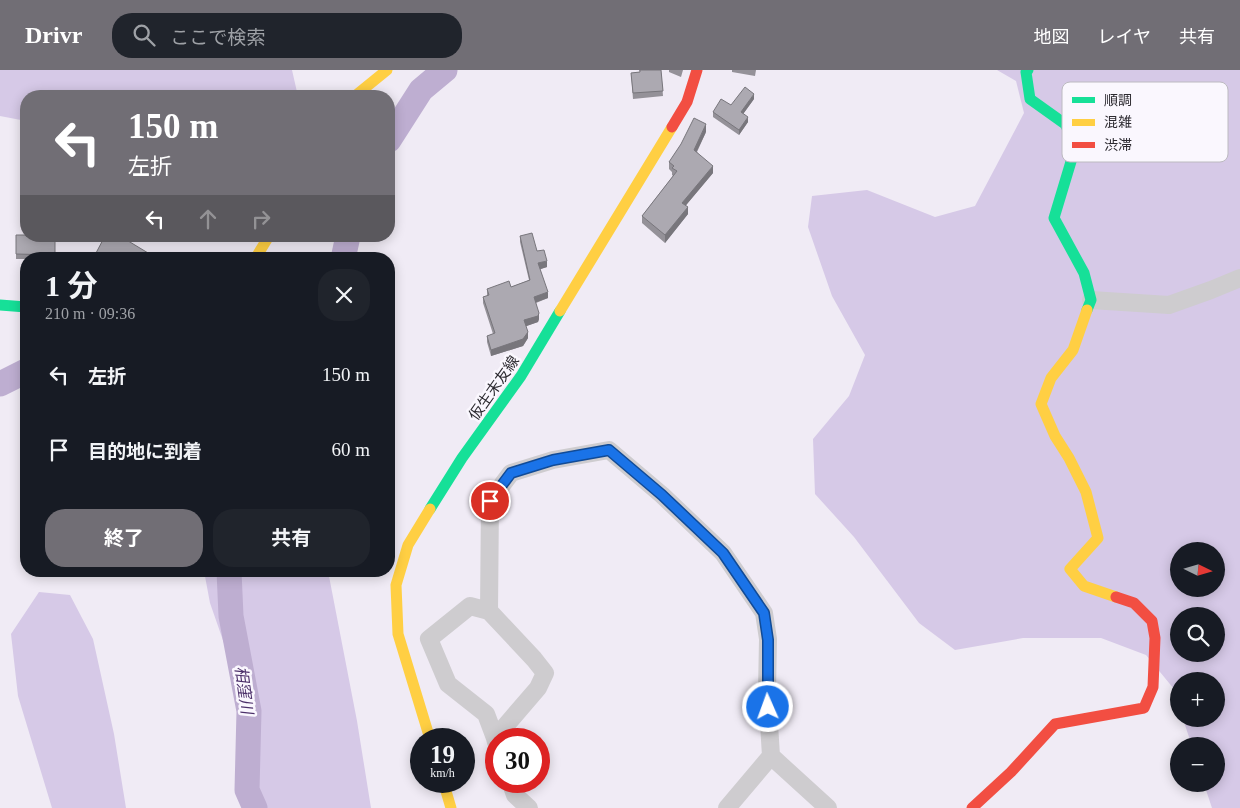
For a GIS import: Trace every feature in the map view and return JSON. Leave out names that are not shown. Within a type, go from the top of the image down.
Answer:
[{"type":"street","points":[[361,90],[388,70]]},
{"type":"street","name":"仮生末友線","points":[[427,728],[398,634],[396,585],[408,546],[462,458],[531,360],[687,102],[696,70]]},
{"type":"street","points":[[1028,70],[1026,72],[1030,98],[1062,122]]},
{"type":"street","points":[[972,808],[1011,772],[1055,724],[1144,708],[1153,687],[1154,638],[1152,621],[1134,603],[1084,586],[1070,569],[1098,538],[1086,492],[1069,458],[1055,436],[1042,404],[1051,378],[1073,350],[1091,300],[1084,273],[1054,218],[1071,162]]},
{"type":"street","points":[[1091,300],[1170,305],[1240,278]]},
{"type":"street","points":[[0,305],[20,307]]},
{"type":"street","points":[[489,612],[490,501],[511,473],[553,460],[609,450],[662,495],[723,553],[764,613],[768,640],[767,691],[771,756],[727,808]]},
{"type":"street","points":[[491,728],[486,714],[448,684],[429,639],[470,606],[489,612],[545,673],[538,688],[506,728]]},
{"type":"street","points":[[771,756],[828,808]]},
{"type":"street","points":[[447,793],[451,808]]},
{"type":"street","points":[[514,793],[515,796],[530,808]]},
{"type":"shaded area","points":[[0,70],[292,70],[297,90],[20,90],[20,120],[0,116]]},
{"type":"shaded area","points":[[997,70],[1240,70],[1240,808],[1212,808],[1207,792],[1225,792],[1225,737],[1189,737],[1186,727],[1225,727],[1225,672],[1170,672],[1170,684],[1146,655],[1101,638],[1023,638],[955,650],[919,623],[854,537],[815,494],[813,439],[849,396],[865,355],[832,296],[808,227],[812,196],[867,190],[935,217],[975,206],[1024,113],[1016,81]]},
{"type":"shaded area","points":[[205,577],[329,577],[357,721],[371,808],[244,808],[252,763],[250,718],[210,603]]},
{"type":"shaded area","points":[[39,592],[70,595],[93,639],[114,734],[126,808],[52,808],[18,696],[11,634]]},
{"type":"building","points":[[640,70],[661,70],[663,91],[633,93],[631,73],[640,72]]},
{"type":"building","points":[[745,87],[754,94],[741,112],[748,117],[739,130],[713,112],[721,99],[731,105]]},
{"type":"building","points":[[694,118],[706,124],[694,150],[713,166],[682,203],[688,207],[665,235],[642,216],[677,171],[672,168],[674,166],[669,162],[681,144]]},
{"type":"building","points":[[532,233],[537,251],[544,250],[547,261],[538,263],[548,292],[534,297],[539,313],[538,316],[524,320],[528,332],[523,339],[491,350],[487,336],[495,333],[483,297],[489,295],[487,289],[509,281],[511,287],[530,280],[520,236]]},
{"type":"building","points":[[16,235],[20,235],[20,242],[55,242],[55,252],[20,252],[20,254],[16,254]]},
{"type":"building","points":[[102,242],[130,242],[146,252],[97,252]]},
{"type":"waterway","points":[[395,131],[421,90],[445,70]]},
{"type":"waterway","points":[[345,252],[347,242]]},
{"type":"waterway","points":[[0,384],[20,374]]},
{"type":"waterway","name":"相窪川","points":[[229,577],[231,616],[249,711],[247,790],[255,808]]},
{"type":"traffic: fast","points":[[1028,70],[1026,72],[1030,99],[1062,122]]},
{"type":"traffic: fast","points":[[1071,162],[1054,218],[1084,273],[1091,300],[1087,310]]},
{"type":"traffic: fast","points":[[0,305],[20,307]]},
{"type":"traffic: fast","points":[[430,509],[462,458],[521,376],[560,311]]},
{"type":"traffic: slow","points":[[362,90],[387,70]]},
{"type":"traffic: slow","points":[[560,311],[672,127]]},
{"type":"traffic: slow","points":[[259,252],[265,242]]},
{"type":"traffic: slow","points":[[1087,310],[1073,350],[1051,378],[1041,404],[1055,436],[1069,458],[1086,492],[1098,538],[1070,569],[1084,586],[1116,597]]},
{"type":"traffic: slow","points":[[427,728],[398,634],[396,585],[408,545],[430,509]]},
{"type":"traffic: slow","points":[[447,793],[451,808]]},
{"type":"traffic: jam","points":[[672,127],[687,102],[697,70]]},
{"type":"traffic: jam","points":[[972,808],[1011,772],[1055,724],[1144,708],[1153,687],[1155,638],[1152,621],[1134,603],[1116,597]]},
{"type":"route","points":[[490,501],[511,473],[553,460],[609,450],[662,495],[723,553],[764,613],[768,640],[768,707]]}]
